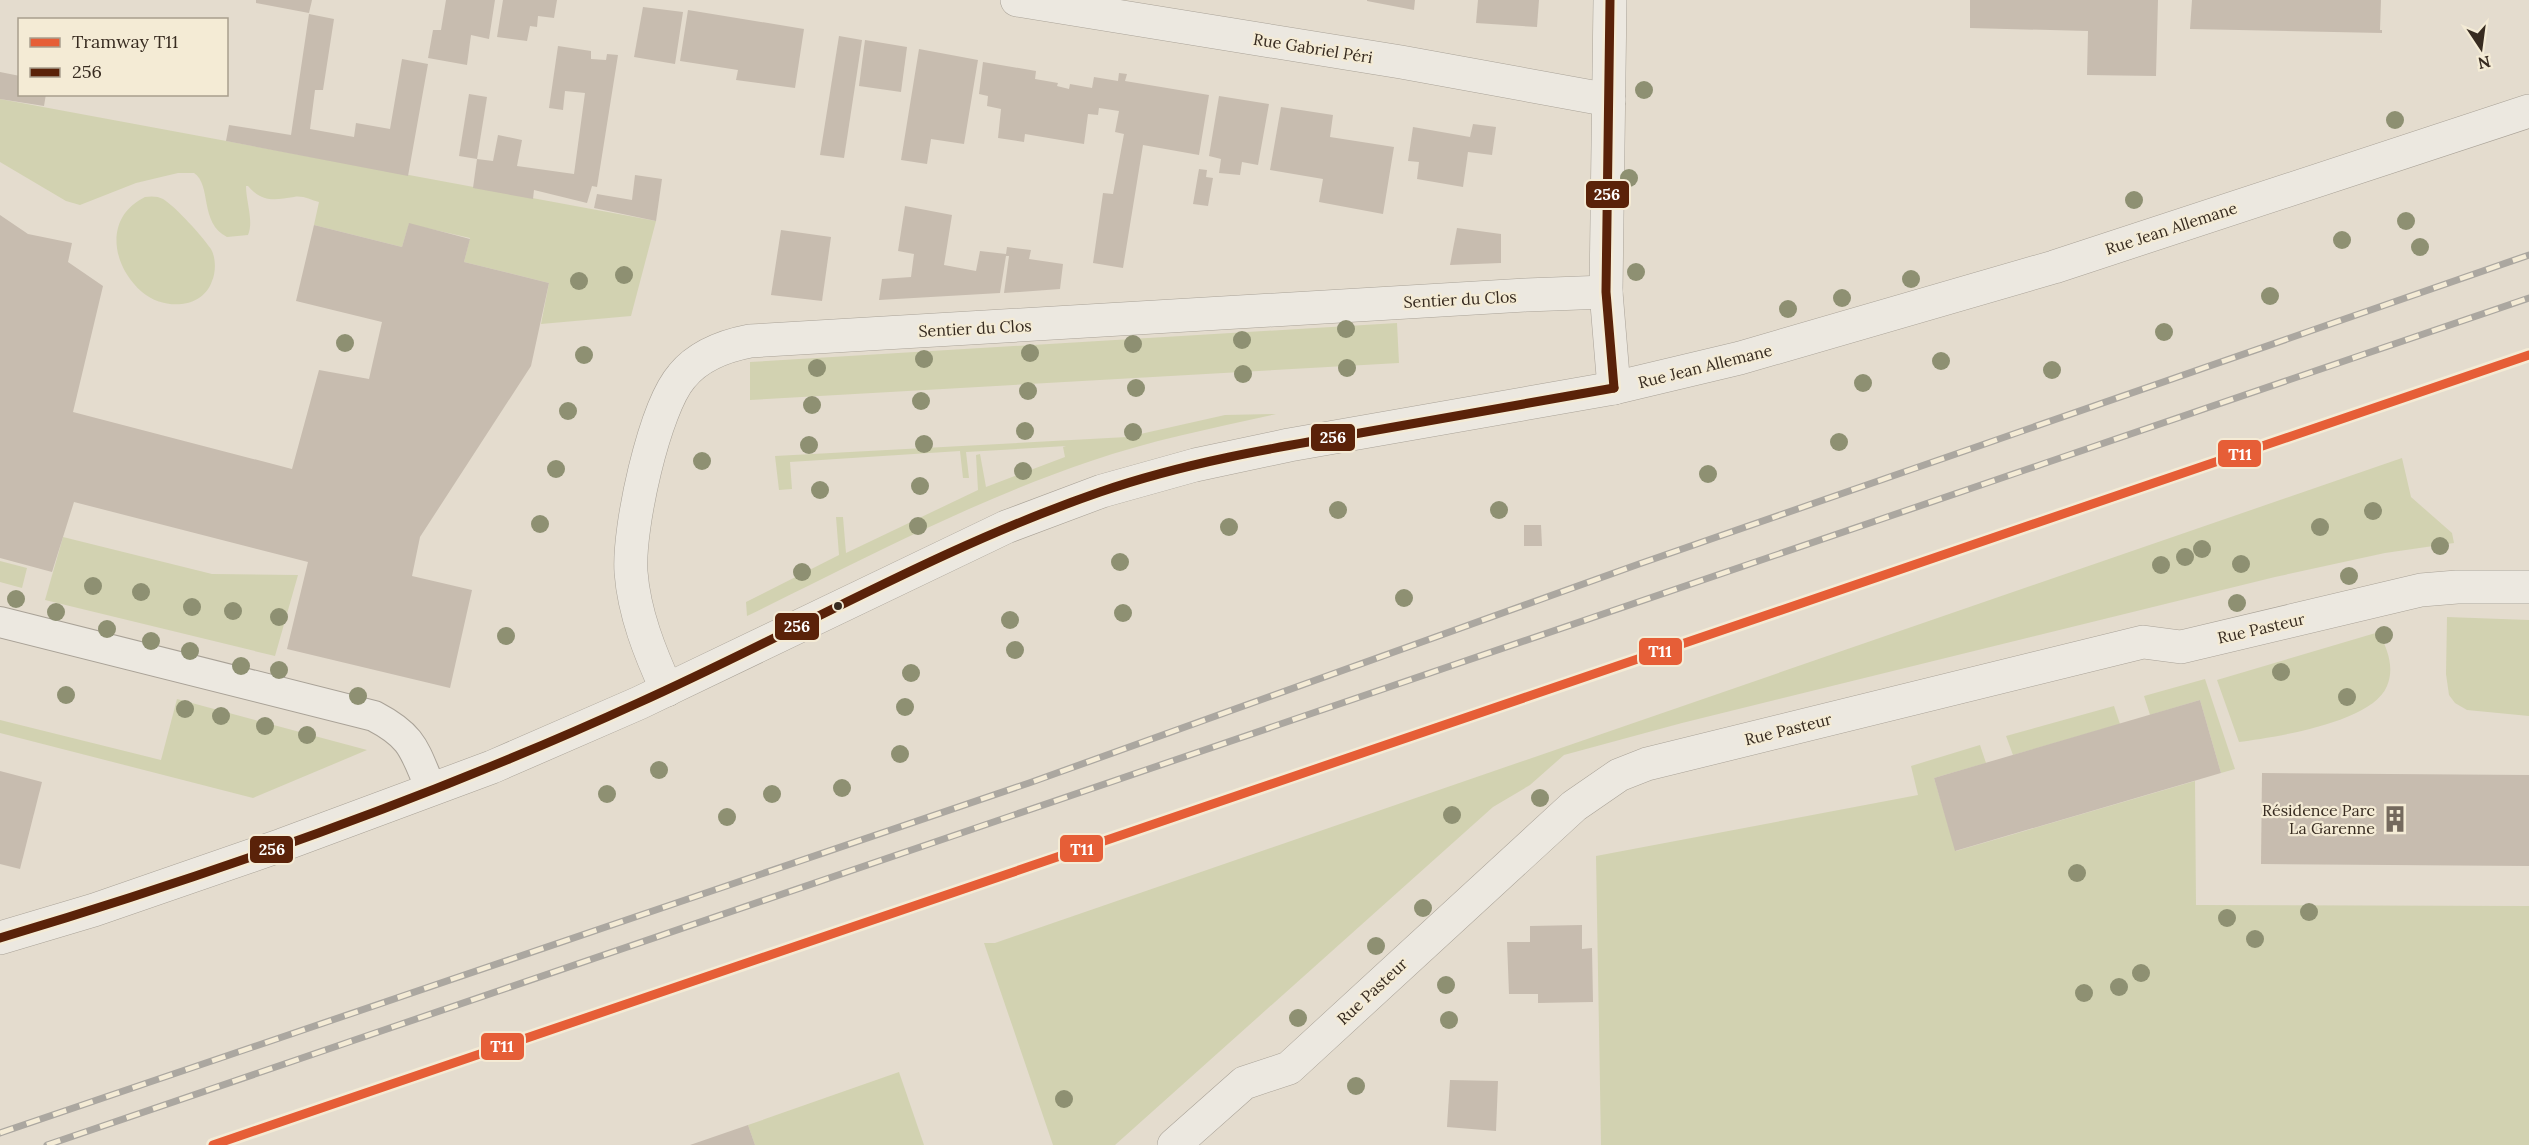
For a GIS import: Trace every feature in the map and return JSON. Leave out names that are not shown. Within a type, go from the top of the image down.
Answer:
[{"type":"street","name":"Rue Gabriel Péri","points":[[1017,0],[1412,64],[1609,100]]},
{"type":"street","points":[[1611,0],[1606,292],[1614,388]]},
{"type":"street","name":"Rue Jean Allemane","points":[[0,938],[94,910],[282,845],[552,742],[667,690],[1006,527],[1102,491],[1195,465],[1289,445],[1614,388],[1740,358],[2054,267],[2529,111]]},
{"type":"street","name":"Sentier du Clos","points":[[667,690],[642,627],[631,573],[632,540],[647,466],[670,396],[688,369],[718,349],[750,341],[1606,292]]},
{"type":"street","name":"Rue Pasteur","points":[[1174,1145],[1244,1083],[1289,1068],[1574,806],[1619,775],[1647,764],[1745,739],[2143,642],[2181,647],[2421,590],[2457,586],[2529,587]]},
{"type":"lane","points":[[0,622],[374,716],[403,734],[414,750],[431,789]]},
{"type":"green space","points":[[0,99],[656,221],[631,316],[541,324],[549,283],[464,262],[470,238],[409,224],[402,247],[314,225],[319,202],[300,197],[264,198],[248,186],[246,186],[250,224],[248,235],[227,237],[218,231],[213,223],[203,186],[194,173],[178,173],[136,183],[80,205],[66,201],[0,162]]},
{"type":"green space","points":[[145,197],[159,197],[168,203],[182,215],[213,253],[215,265],[212,281],[207,291],[191,302],[171,304],[151,298],[142,292],[124,269],[116,242],[118,229],[123,216]]},
{"type":"green space","points":[[1397,323],[1399,363],[750,400],[750,362]]},
{"type":"green space","points":[[1276,414],[1136,447],[1047,477],[960,513],[747,616],[746,602],[839,555],[836,517],[843,517],[846,553],[978,490],[976,455],[980,454],[986,487],[1065,457],[1063,447],[1066,446],[966,452],[969,478],[963,478],[960,451],[790,462],[792,489],[779,490],[775,456],[1127,437],[1225,415]]},
{"type":"green space","points":[[2402,458],[2411,497],[2452,533],[2454,543],[2385,553],[2275,577],[1682,723],[1564,755],[1530,785],[1493,807],[1115,1145],[1053,1145],[984,943],[995,943]]},
{"type":"green space","points":[[63,537],[212,574],[298,575],[275,656],[45,600]]},
{"type":"green space","points":[[0,561],[27,568],[22,588],[0,582]]},
{"type":"green space","points":[[2447,617],[2529,620],[2529,716],[2467,710],[2455,703],[2449,695],[2446,674]]},
{"type":"green space","points":[[2379,632],[2387,652],[2390,672],[2387,686],[2378,699],[2363,710],[2321,726],[2239,742],[2217,680]]},
{"type":"green space","points":[[2205,679],[2235,769],[2221,773],[2200,700],[2150,715],[2144,696]]},
{"type":"green space","points":[[177,699],[367,750],[253,798],[0,733],[0,720],[161,760]]},
{"type":"green space","points":[[2114,706],[2120,724],[2013,755],[2006,736]]},
{"type":"green space","points":[[1980,745],[1986,763],[1934,778],[1956,851],[2195,781],[2196,905],[2529,906],[2529,1145],[1601,1145],[1596,856],[1918,795],[1911,766]]},
{"type":"green space","points":[[899,1072],[924,1145],[755,1145],[748,1125]]},
{"type":"building","points":[[256,0],[312,0],[309,13],[256,3]]},
{"type":"building","points":[[446,0],[495,0],[489,39],[471,35],[467,65],[428,58],[433,30],[441,30]]},
{"type":"building","points":[[503,0],[557,0],[554,18],[538,16],[537,27],[530,26],[527,41],[497,37]]},
{"type":"building","points":[[1415,0],[1414,10],[1367,1]]},
{"type":"building","points":[[1478,0],[1539,0],[1537,27],[1476,23]]},
{"type":"building","points":[[1970,0],[2158,0],[2156,76],[2087,75],[2088,31],[1970,28]]},
{"type":"building","points":[[2192,0],[2381,0],[2380,30],[2382,33],[2190,29]]},
{"type":"building","points":[[643,7],[683,12],[675,64],[634,57]]},
{"type":"building","points":[[688,10],[804,29],[795,88],[736,80],[738,70],[680,61]]},
{"type":"building","points":[[309,14],[334,19],[323,90],[315,90],[310,129],[354,137],[356,123],[390,129],[402,59],[428,64],[408,176],[226,141],[229,125],[291,135]]},
{"type":"building","points":[[839,36],[862,40],[844,158],[820,155]]},
{"type":"building","points":[[865,40],[907,47],[901,92],[859,86]]},
{"type":"building","points":[[558,46],[591,51],[591,59],[606,60],[607,54],[618,55],[597,187],[592,186],[587,203],[534,190],[533,199],[473,188],[477,159],[493,161],[498,135],[522,140],[517,166],[574,174],[585,93],[565,91],[563,110],[549,108]]},
{"type":"building","points":[[919,49],[978,60],[964,144],[931,139],[927,164],[901,160]]},
{"type":"building","points":[[983,62],[1036,71],[1035,79],[1058,83],[1057,86],[1069,89],[1070,84],[1092,88],[1094,77],[1118,81],[1119,73],[1127,74],[1125,81],[1209,95],[1199,155],[1143,145],[1123,268],[1093,263],[1103,193],[1113,194],[1124,134],[1115,132],[1119,111],[1099,108],[1098,115],[1088,114],[1084,144],[1025,134],[1024,142],[998,138],[1001,109],[987,106],[988,96],[979,94]]},
{"type":"building","points":[[0,72],[18,76],[18,96],[46,96],[44,106],[0,99]]},
{"type":"building","points":[[469,94],[487,97],[477,159],[459,156]]},
{"type":"building","points":[[1219,96],[1269,104],[1258,165],[1242,162],[1240,175],[1219,173],[1221,159],[1209,156]]},
{"type":"building","points":[[1281,107],[1333,115],[1330,137],[1394,147],[1383,214],[1319,202],[1323,179],[1270,170]]},
{"type":"building","points":[[1473,124],[1496,127],[1492,155],[1468,152],[1463,187],[1417,179],[1419,162],[1408,161],[1413,127],[1470,137]]},
{"type":"building","points":[[1199,169],[1207,170],[1206,177],[1213,178],[1208,206],[1193,204]]},
{"type":"building","points":[[635,175],[662,179],[656,221],[594,208],[597,194],[632,200]]},
{"type":"building","points":[[905,206],[952,215],[944,265],[976,271],[980,251],[1006,254],[1007,247],[1031,250],[1029,259],[1063,264],[1060,289],[1004,293],[1009,256],[1006,256],[1000,293],[879,300],[882,279],[911,277],[914,254],[898,251]]},
{"type":"building","points":[[0,215],[28,234],[72,243],[68,262],[103,286],[73,412],[292,469],[319,370],[369,379],[382,322],[296,301],[314,225],[402,247],[409,223],[470,239],[464,262],[549,283],[531,366],[420,537],[412,576],[472,590],[450,688],[287,649],[308,562],[74,502],[52,572],[0,558]]},
{"type":"building","points":[[1457,228],[1501,234],[1501,263],[1450,265]]},
{"type":"building","points":[[781,230],[831,237],[822,301],[771,295]]},
{"type":"building","points":[[1524,525],[1541,525],[1542,546],[1524,546]]},
{"type":"building","name":"Résidence Parc La Garenne","points":[[2200,700],[2221,773],[1955,851],[1934,778]]},
{"type":"building","points":[[0,771],[42,782],[20,869],[0,864]]},
{"type":"building","name":"Résidence Parc La Garenne","points":[[2262,773],[2529,775],[2529,866],[2261,864]]},
{"type":"building","points":[[1582,925],[1582,949],[1592,948],[1593,1002],[1538,1003],[1538,994],[1509,994],[1507,942],[1530,942],[1530,926]]},
{"type":"building","points":[[1450,1080],[1498,1081],[1496,1131],[1447,1127]]},
{"type":"building","points":[[748,1125],[755,1145],[690,1145]]},
{"type":"railway","points":[[0,1133],[1029,783],[1639,564],[2529,255]]},
{"type":"railway","points":[[47,1145],[2529,298]]},
{"type":"tram line","name":"T11","points":[[213,1145],[2529,355]]},
{"type":"transit line","name":"256","points":[[1610,0],[1606,292],[1614,388]]},
{"type":"transit line","name":"256","points":[[0,938],[243,860],[403,802],[482,770],[638,703],[982,538],[1100,492],[1164,473],[1261,451],[1614,388]]},
{"type":"place","name":"Résidence Parc La Garenne","points":[[2395,819]]}]
